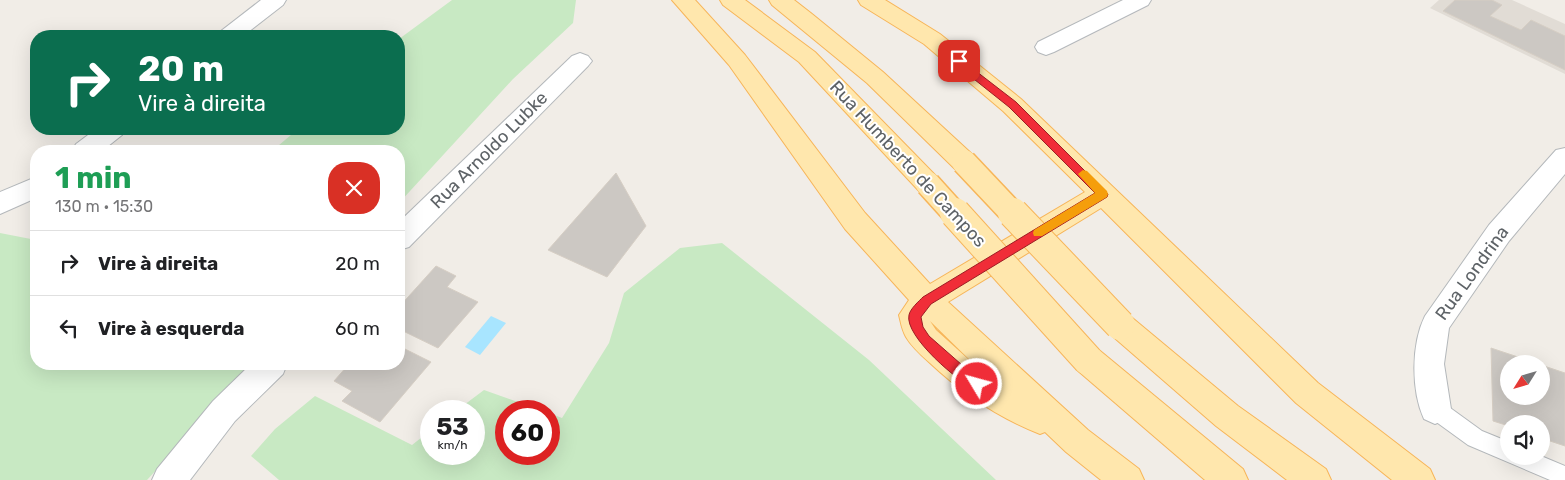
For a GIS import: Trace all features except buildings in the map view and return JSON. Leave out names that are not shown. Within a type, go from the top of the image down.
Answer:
[{"type":"main road","points":[[682,0],[737,60],[855,221],[927,300]]},
{"type":"main road","name":"Rua Humberto de Campos","points":[[731,0],[807,57],[928,184],[1088,360],[1231,480]]},
{"type":"main road","name":"Rua Humberto de Campos","points":[[780,0],[836,42],[917,114],[1120,325],[1227,416],[1314,480]]},
{"type":"main road","points":[[869,0],[932,40],[1012,105],[1307,393],[1418,480]]},
{"type":"main road","points":[[1103,194],[927,300],[914,316],[917,329],[925,339],[965,376],[989,392],[1077,441],[1127,480]]},
{"type":"street","points":[[237,30],[275,0]]},
{"type":"street","points":[[1046,47],[1140,0]]},
{"type":"street","name":"Rua Arnoldo Lubke","points":[[405,233],[580,61]]},
{"type":"street","points":[[93,145],[105,135]]},
{"type":"street","name":"Rua Londrina","points":[[1435,409],[1428,364],[1435,325],[1499,233],[1565,156]]},
{"type":"street","points":[[0,204],[30,190]]},
{"type":"street","points":[[169,480],[224,411],[266,370]]},
{"type":"lane","points":[[1435,409],[1475,438],[1500,448]]},
{"type":"lane","points":[[1539,465],[1565,476]]},
{"type":"shaded area","points":[[1439,0],[1512,0],[1565,24],[1565,74],[1430,8]]},
{"type":"green space","points":[[452,0],[576,0],[573,23],[513,79],[405,196],[405,145],[279,145],[291,135],[405,135],[405,35]]},
{"type":"green space","points":[[0,233],[30,239],[30,370],[248,370],[147,480],[0,480]]},
{"type":"green space","points":[[722,243],[869,360],[996,480],[279,480],[251,456],[275,429],[315,396],[412,445],[420,439],[420,465],[485,465],[485,400],[471,400],[484,390],[512,400],[495,400],[495,465],[560,465],[560,417],[562,418],[609,343],[624,293],[680,248]]},
{"type":"water","points":[[491,316],[506,323],[480,355],[465,347]]},
{"type":"slow traffic","points":[[1038,233],[1103,194],[1083,174]]},
{"type":"route","points":[[959,61],[1012,105],[1103,194],[927,300],[914,316],[917,329],[925,339],[965,376],[977,384]]}]
